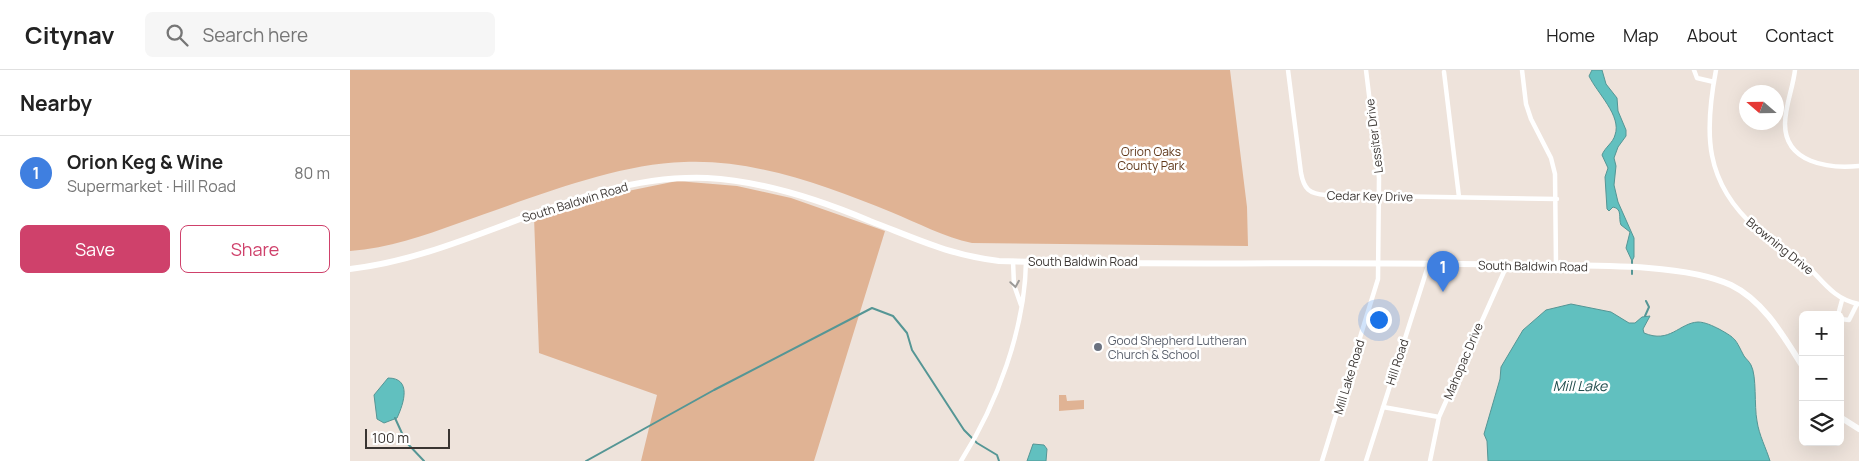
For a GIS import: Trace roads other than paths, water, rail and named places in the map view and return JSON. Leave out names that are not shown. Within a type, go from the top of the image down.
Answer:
[{"type":"main road","name":"South Baldwin Road","points":[[350,269],[384,264],[409,257],[541,212],[620,188],[661,180],[706,178],[756,184],[806,197],[946,252],[984,259],[1013,261],[1380,262],[1667,270],[1702,275],[1731,285],[1743,293],[1770,317],[1799,361]]},
{"type":"main road","points":[[1844,420],[1859,429]]},
{"type":"street","name":"Cedar Key Drive","points":[[1288,70],[1304,187],[1317,195],[1557,199]]},
{"type":"street","name":"Lessiter Drive","points":[[1366,70],[1380,196],[1380,262]]},
{"type":"street","points":[[1522,70],[1526,104],[1553,166],[1557,199],[1556,266]]},
{"type":"street","points":[[1694,70],[1697,78],[1714,82]]},
{"type":"street","name":"Browning Drive","points":[[1716,70],[1708,132],[1715,166],[1730,198],[1756,228],[1800,259],[1842,300],[1858,304]]},
{"type":"street","points":[[1795,70],[1785,124],[1790,142],[1806,159],[1818,164],[1837,168],[1859,166]]},
{"type":"street","points":[[1444,72],[1459,197]]},
{"type":"street","points":[[1013,261],[1014,285],[1021,305]]},
{"type":"street","points":[[961,461],[996,397],[1026,293],[1026,261]]},
{"type":"street","name":"Mill Lake Road","points":[[1322,461],[1372,302],[1380,262]]},
{"type":"street","name":"Hill Road","points":[[1366,461],[1429,264]]},
{"type":"street","name":"Mahopac Drive","points":[[1430,461],[1439,417],[1507,265]]},
{"type":"street","points":[[1839,311],[1842,300]]},
{"type":"street","points":[[1844,319],[1849,320],[1858,304]]},
{"type":"street","points":[[1383,407],[1439,417]]},
{"type":"water","points":[[1592,70],[1602,70],[1606,84],[1617,98],[1618,111],[1626,130],[1626,136],[1618,147],[1614,158],[1616,166],[1614,185],[1618,202],[1634,238],[1634,257],[1632,261],[1626,248],[1630,232],[1621,225],[1620,214],[1616,208],[1613,207],[1609,211],[1607,209],[1605,177],[1608,168],[1602,155],[1614,138],[1616,128],[1612,112],[1589,76]]},
{"type":"water","name":"Mill Lake","points":[[1571,304],[1611,312],[1629,323],[1635,323],[1642,317],[1650,316],[1643,329],[1644,333],[1653,336],[1668,335],[1691,323],[1698,322],[1712,325],[1732,337],[1753,370],[1758,426],[1770,461],[1488,461],[1487,441],[1484,434],[1500,379],[1501,367],[1523,330],[1546,310]]},
{"type":"water","points":[[388,378],[401,382],[404,399],[397,418],[384,423],[377,419],[374,395]]},
{"type":"water","points":[[1033,444],[1044,445],[1047,449],[1046,461],[1027,461]]},
{"type":"waterway","points":[[1632,261],[1632,274]]},
{"type":"waterway","points":[[1645,316],[1649,307],[1646,301]]},
{"type":"waterway","points":[[586,461],[714,390],[872,308],[893,316],[907,333],[912,350],[964,430],[977,443],[997,455],[999,461]]},
{"type":"waterway","points":[[395,418],[406,442],[424,461]]},
{"type":"place","name":"Orion Keg & Wine","points":[[1443,292]]},
{"type":"place","name":"Good Shepherd Lutheran Church & School","points":[[1098,347]]},
{"type":"park label","name":"Orion Oaks County Park","points":[[1151,158]]}]
